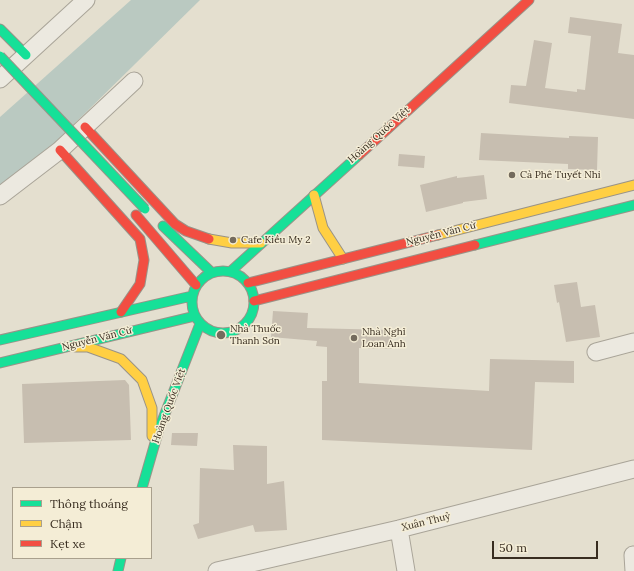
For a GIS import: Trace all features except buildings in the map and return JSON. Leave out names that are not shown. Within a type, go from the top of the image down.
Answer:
[{"type":"main road","name":"Hoàng Quốc Việt","points":[[231,271],[529,0]]},
{"type":"main road","points":[[0,29],[26,55]]},
{"type":"main road","points":[[0,56],[151,214],[211,272]]},
{"type":"main road","points":[[0,71],[5,81]]},
{"type":"main road","points":[[85,127],[175,224],[186,231],[213,240],[232,243],[261,243]]},
{"type":"main road","points":[[65,145],[140,239],[144,260],[140,284],[121,312]]},
{"type":"main road","name":"Nguyễn Văn Cừ","points":[[248,283],[634,185]]},
{"type":"main road","points":[[314,195],[323,228],[343,258]]},
{"type":"main road","name":"Nguyễn Văn Cừ","points":[[254,301],[634,205]]},
{"type":"main road","points":[[133,212],[196,285]]},
{"type":"main road","points":[[231,271],[248,283],[254,301],[252,313],[247,322],[239,329],[229,333],[219,333],[208,330],[200,324],[194,316],[191,304],[196,285],[202,277],[211,272],[231,271]]},
{"type":"main road","name":"Nguyễn Văn Cừ","points":[[0,340],[192,296]]},
{"type":"main road","name":"Nguyễn Văn Cừ","points":[[0,363],[194,316]]},
{"type":"main road","name":"Hoàng Quốc Việt","points":[[142,487],[159,429],[200,324]]},
{"type":"main road","points":[[69,346],[88,347],[121,359],[142,380],[152,408],[153,450]]},
{"type":"main road","points":[[118,571],[121,559]]},
{"type":"street","points":[[5,81],[26,55],[86,0]]},
{"type":"street","points":[[0,196],[65,145],[134,81]]},
{"type":"street","points":[[596,352],[634,342]]},
{"type":"street","name":"Xuân Thuỷ","points":[[217,571],[399,529],[634,469]]},
{"type":"street","points":[[399,529],[406,571]]},
{"type":"shaded area","points":[[131,0],[200,0],[0,197],[0,117]]},
{"type":"traffic: fast","points":[[0,29],[26,55]]},
{"type":"traffic: fast","points":[[0,56],[145,209]]},
{"type":"traffic: fast","points":[[231,271],[359,155]]},
{"type":"traffic: fast","points":[[475,245],[634,205]]},
{"type":"traffic: fast","points":[[163,226],[211,272]]},
{"type":"traffic: fast","points":[[217,271],[229,271],[245,280],[252,290],[254,302],[252,314],[245,324],[229,333],[217,333],[206,328],[197,319],[192,308],[192,296],[197,285],[206,276],[217,271]]},
{"type":"traffic: fast","points":[[0,340],[192,296]]},
{"type":"traffic: fast","points":[[0,363],[195,316]]},
{"type":"traffic: fast","points":[[142,487],[159,429],[200,324]]},
{"type":"traffic: fast","points":[[118,571],[121,559]]},
{"type":"traffic: slow","points":[[438,235],[634,185]]},
{"type":"traffic: slow","points":[[314,195],[323,228],[343,259]]},
{"type":"traffic: slow","points":[[209,239],[232,243],[261,243]]},
{"type":"traffic: slow","points":[[76,347],[88,347],[121,359],[142,380],[152,408],[152,436]]},
{"type":"traffic: jam","points":[[359,155],[529,0]]},
{"type":"traffic: jam","points":[[85,127],[175,224],[186,231],[209,239]]},
{"type":"traffic: jam","points":[[60,150],[140,239],[144,260],[140,284],[121,312]]},
{"type":"traffic: jam","points":[[136,215],[196,285]]},
{"type":"traffic: jam","points":[[248,283],[438,235]]},
{"type":"traffic: jam","points":[[254,301],[475,245]]},
{"type":"place","name":"Cà Phê Tuyết Nhi","points":[[512,175]]},
{"type":"place","name":"Cafe Kiều My 2","points":[[233,240]]},
{"type":"place","name":"Nhà Thuốc Thanh Sơn","points":[[221,335]]},
{"type":"place","name":"Nhà Nghỉ Loan Anh","points":[[354,338]]}]
